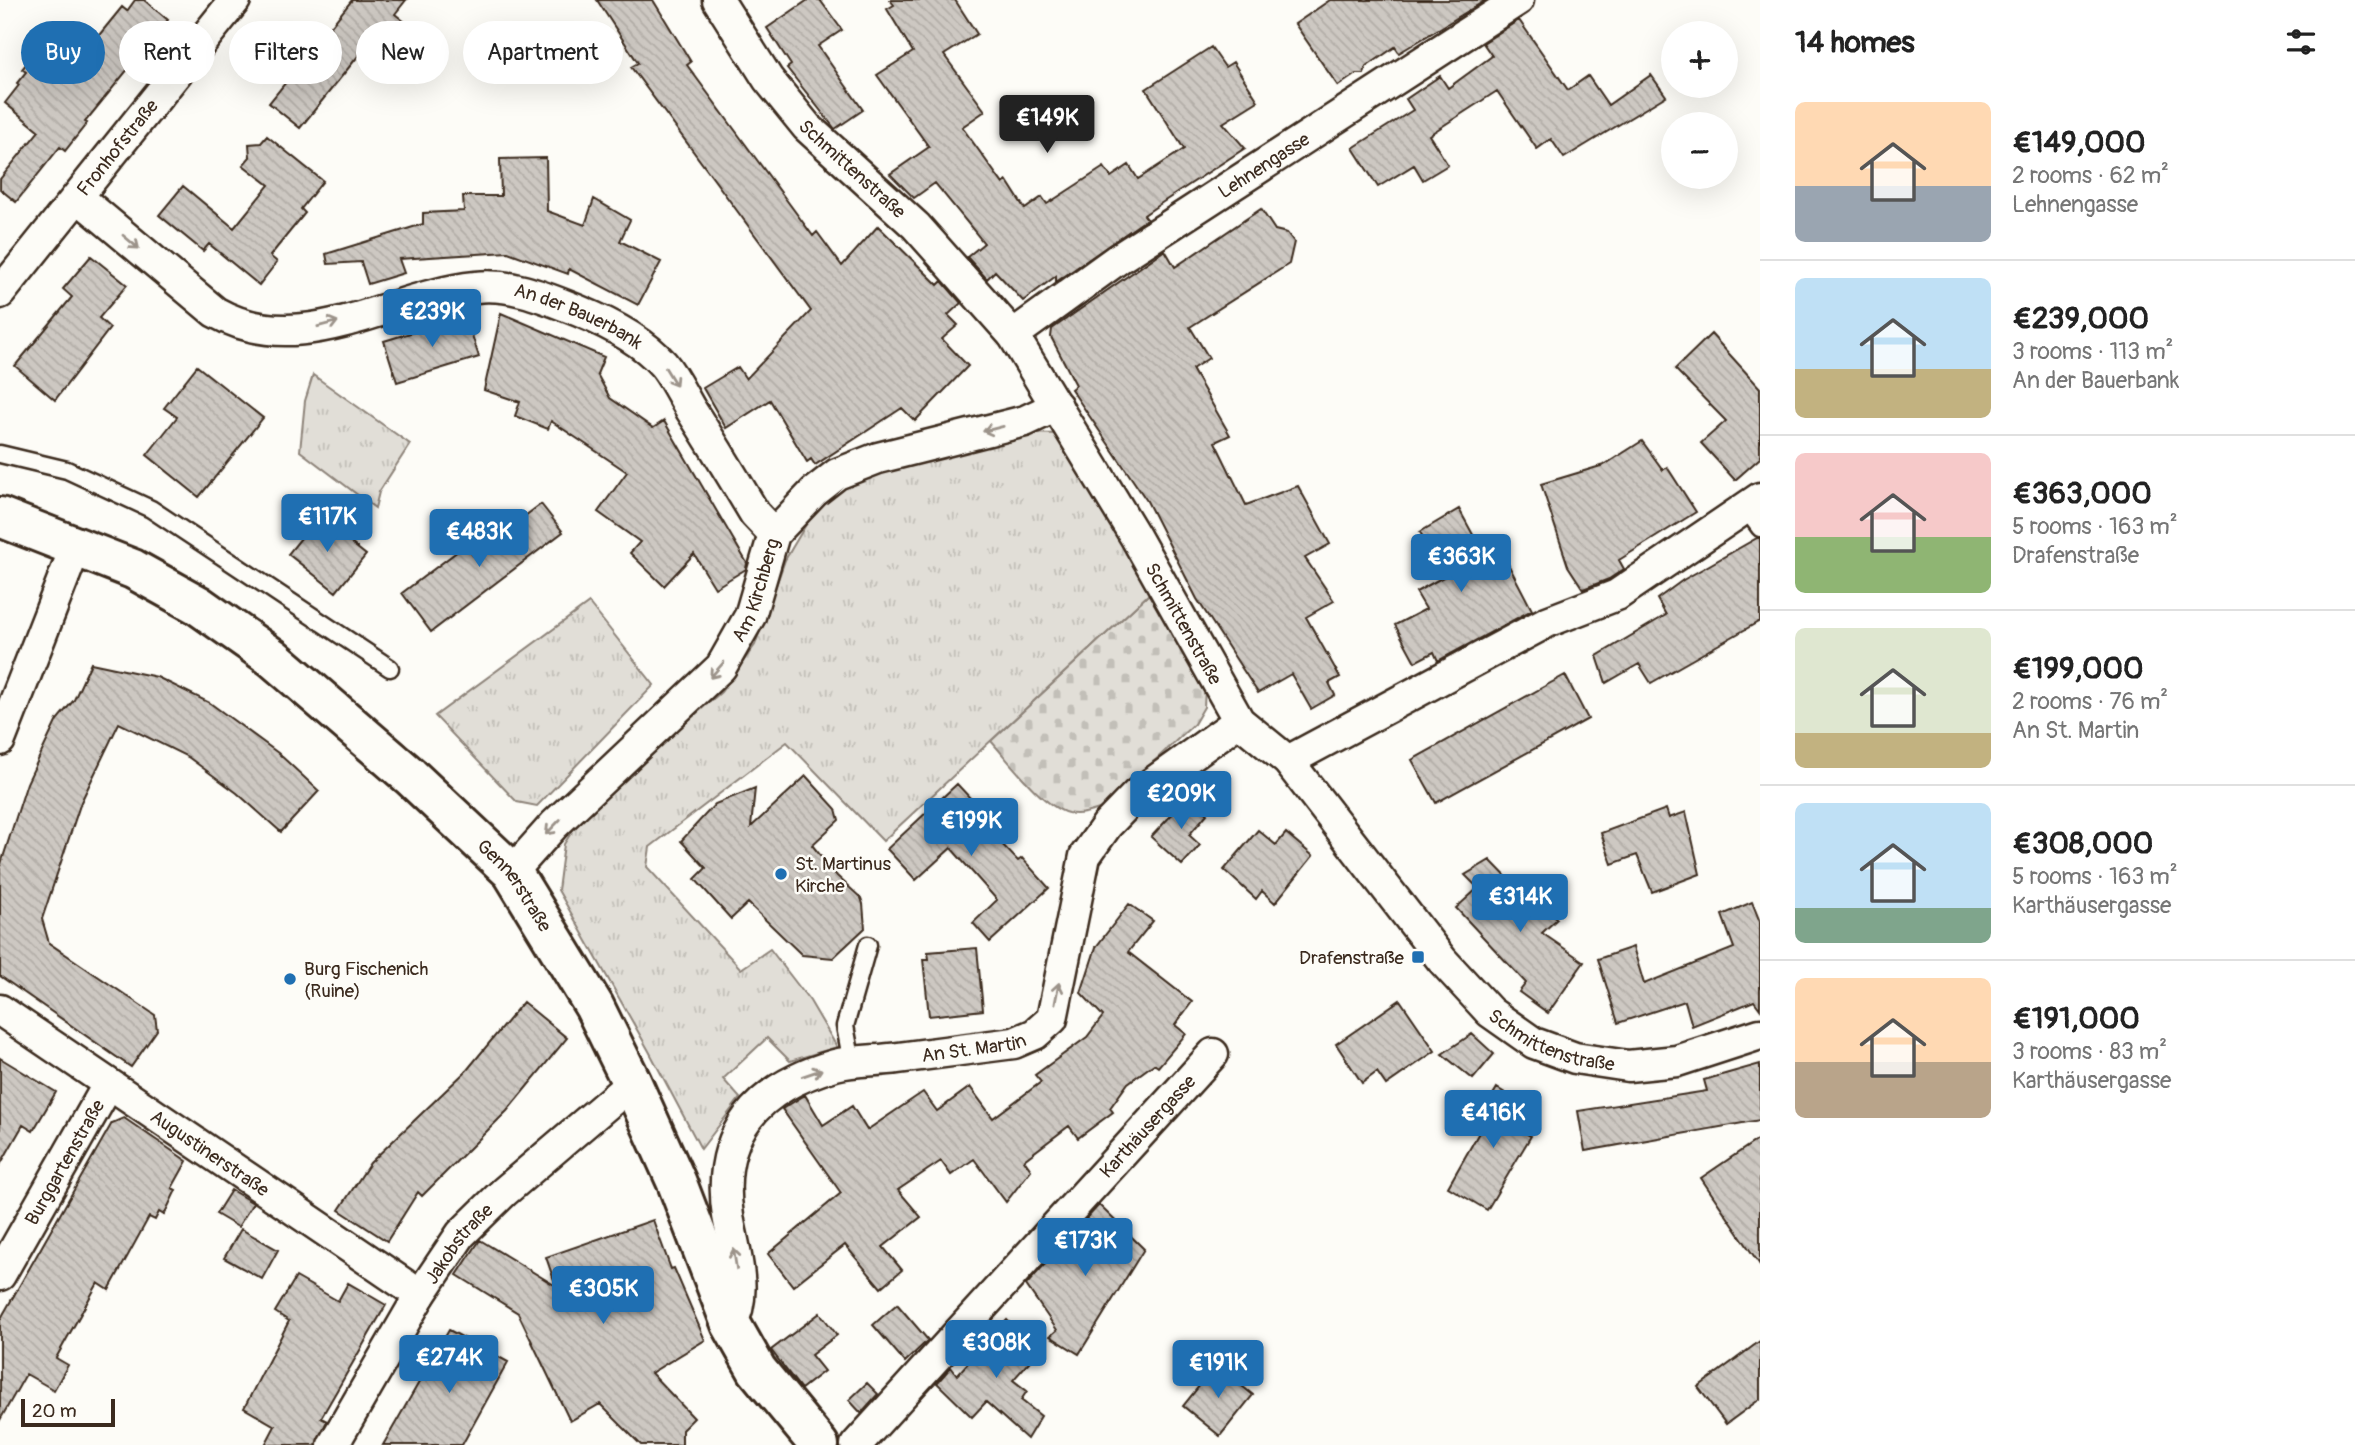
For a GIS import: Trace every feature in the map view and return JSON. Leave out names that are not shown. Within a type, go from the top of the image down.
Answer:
[{"type":"street","name":"Fronhofstraße","points":[[0,293],[79,198],[235,0]]},
{"type":"street","name":"Schmittenstraße","points":[[718,0],[768,79],[807,127],[916,226],[1013,335],[1135,536],[1238,721],[1288,761],[1442,960],[1490,1012],[1534,1043],[1575,1058],[1628,1066],[1677,1061],[1760,1034]]},
{"type":"street","name":"Lehnengasse","points":[[1013,335],[1118,259],[1518,0]]},
{"type":"street","name":"An der Bauerbank","points":[[79,198],[215,312],[237,324],[254,329],[280,332],[313,328],[477,286],[509,287],[591,316],[639,342],[663,365],[755,513],[774,534]]},
{"type":"street","name":"Am Kirchberg","points":[[512,872],[554,825],[721,667],[750,617],[774,534],[814,492],[837,474],[878,458],[1025,421],[1057,406]]},
{"type":"street","points":[[1288,761],[1547,622],[1617,596],[1755,512]]},
{"type":"street","name":"Gennerstraße","points":[[0,517],[133,569],[198,605],[272,657],[410,776],[512,872],[594,1006],[632,1083],[677,1183],[730,1324],[757,1370],[819,1445]]},
{"type":"street","points":[[0,740],[76,546]]},
{"type":"street","name":"An St. Martin","points":[[730,1324],[739,1310],[739,1283],[727,1209],[728,1150],[744,1118],[786,1082],[837,1065],[1014,1043],[1035,1034],[1052,1019],[1085,856],[1107,825],[1138,794],[1238,721]]},
{"type":"street","name":"Augustinerstraße","points":[[0,1010],[420,1295]]},
{"type":"street","name":"Karthäusergasse","points":[[856,1445],[1213,1054]]},
{"type":"street","name":"Jakobstraße","points":[[333,1445],[420,1295],[461,1234],[504,1192],[632,1083]]},
{"type":"street","name":"Burggartenstraße","points":[[0,1275],[108,1085]]},
{"type":"lane","points":[[0,454],[67,470],[152,509],[390,668]]},
{"type":"lane","points":[[852,1063],[845,1026],[868,945]]},
{"type":"green space","points":[[313,375],[410,444],[379,492],[375,508],[300,451],[305,401]]},
{"type":"green space","points":[[1024,433],[1058,434],[1094,485],[1150,593],[883,841],[787,742],[650,847],[647,867],[741,969],[770,949],[810,1001],[837,1047],[790,1061],[767,1038],[723,1079],[740,1098],[701,1149],[558,890],[564,844],[585,811],[721,692],[755,645],[785,560],[811,516],[840,485],[869,470]]},
{"type":"green space","points":[[1150,593],[1205,688],[1204,707],[1194,724],[1105,807],[1082,813],[1068,813],[1058,809],[1037,792],[991,741]]},
{"type":"green space","points":[[589,603],[654,685],[537,806],[517,802],[435,716]]},
{"type":"building","points":[[135,0],[144,0],[168,20],[119,21],[119,80],[65,151],[60,147],[16,202],[0,189],[0,179],[39,131],[5,103],[21,78],[21,84],[105,84],[105,28],[122,7],[127,11]]},
{"type":"building","points":[[352,0],[406,0],[395,14],[404,21],[356,21],[356,59],[342,76],[342,21],[335,21]]},
{"type":"building","points":[[597,0],[653,0],[691,62],[687,65],[813,236],[817,232],[842,266],[878,226],[938,285],[942,281],[961,303],[948,315],[958,325],[942,339],[968,366],[915,421],[902,408],[815,465],[811,459],[807,462],[770,400],[726,428],[703,388],[738,367],[746,379],[811,311],[631,67],[638,63],[623,40],[623,21],[611,21]]},
{"type":"building","points":[[808,0],[820,0],[842,30],[818,46],[863,110],[835,129],[787,68],[791,65],[767,28]]},
{"type":"building","points":[[890,0],[955,0],[977,34],[944,55],[985,111],[962,127],[1003,184],[1007,181],[1025,209],[1042,197],[1047,204],[1104,167],[1111,177],[1129,165],[1138,179],[1184,149],[1146,89],[1211,47],[1225,67],[1233,62],[1258,101],[1223,123],[1245,148],[1144,215],[1147,219],[1056,282],[1056,276],[1023,301],[995,271],[987,279],[967,257],[984,243],[935,183],[914,198],[890,174],[929,147],[877,75],[913,52],[887,9],[894,5]]},
{"type":"building","points":[[1330,0],[1486,0],[1399,53],[1395,47],[1366,67],[1364,74],[1356,74],[1338,86],[1295,24]]},
{"type":"building","points":[[1519,20],[1568,90],[1588,76],[1608,105],[1651,75],[1661,89],[1663,98],[1564,158],[1551,139],[1537,149],[1497,91],[1429,135],[1448,165],[1423,180],[1414,165],[1378,187],[1353,148],[1413,110],[1406,99],[1440,76],[1448,88],[1492,56],[1483,43]]},
{"type":"building","points":[[284,84],[336,84],[300,128],[269,103]]},
{"type":"building","points":[[267,136],[323,181],[301,209],[305,213],[270,256],[277,262],[259,285],[209,244],[203,251],[159,215],[183,186],[234,228],[269,185],[243,165],[250,157],[249,144],[261,143]]},
{"type":"building","points":[[546,158],[547,211],[585,225],[594,199],[630,220],[620,241],[661,262],[638,305],[569,269],[568,274],[508,252],[399,259],[404,273],[368,284],[361,262],[328,264],[326,254],[423,224],[423,213],[464,211],[463,196],[501,196],[500,159]]},
{"type":"building","points":[[1261,209],[1275,230],[1287,233],[1294,242],[1289,264],[1190,327],[1209,358],[1192,369],[1230,435],[1215,442],[1246,505],[1298,486],[1330,544],[1305,558],[1334,601],[1306,617],[1340,677],[1329,683],[1335,695],[1311,709],[1291,674],[1258,693],[1197,599],[1147,501],[1071,389],[1076,385],[1051,337],[1052,329],[1165,250],[1175,267]]},
{"type":"building","points":[[91,256],[127,285],[99,318],[110,328],[55,400],[15,366],[72,297],[63,289]]},
{"type":"building","points":[[501,313],[604,357],[597,374],[610,398],[653,428],[664,421],[747,563],[746,569],[715,588],[694,554],[664,586],[630,553],[640,542],[598,512],[627,472],[551,421],[548,429],[515,416],[520,402],[484,390]]},
{"type":"building","points":[[466,316],[479,357],[397,382],[384,341]]},
{"type":"building","points":[[1711,334],[1760,388],[1760,458],[1735,480],[1701,443],[1726,421],[1675,369]]},
{"type":"building","points":[[197,366],[263,418],[199,497],[147,455],[177,417],[164,408]]},
{"type":"building","points":[[1642,441],[1663,470],[1667,467],[1696,512],[1619,560],[1624,569],[1609,579],[1583,589],[1568,566],[1541,484],[1604,465]]},
{"type":"building","points":[[541,504],[563,532],[431,632],[402,593],[466,545],[473,555]]},
{"type":"building","points":[[1459,509],[1490,566],[1505,558],[1532,610],[1438,661],[1434,652],[1415,662],[1395,625],[1426,609],[1416,592],[1445,576],[1420,532]]},
{"type":"building","points":[[318,517],[366,555],[336,592],[288,554]]},
{"type":"building","points":[[1760,538],[1760,621],[1651,683],[1639,664],[1606,683],[1597,656],[1666,615],[1657,599],[1683,580]]},
{"type":"building","points":[[91,663],[157,677],[210,703],[278,753],[319,791],[281,832],[237,793],[188,757],[119,723],[81,802],[42,919],[49,943],[155,1015],[157,1030],[131,1067],[0,976],[0,867],[27,783],[57,720],[74,700]]},
{"type":"building","points":[[1565,675],[1588,719],[1436,803],[1412,760]]},
{"type":"building","name":"St. Martinus Kirche","points":[[806,776],[836,809],[839,820],[812,845],[837,876],[861,898],[863,904],[865,928],[833,958],[802,955],[748,903],[731,919],[695,879],[706,868],[681,841],[715,804],[755,788],[751,827]]},
{"type":"building","points":[[957,784],[986,815],[980,821],[1018,861],[1022,858],[1049,888],[990,942],[973,923],[997,900],[951,848],[916,880],[887,849]]},
{"type":"building","points":[[1188,797],[1207,814],[1189,835],[1200,845],[1182,865],[1151,837]]},
{"type":"building","points":[[1666,809],[1669,818],[1686,812],[1700,874],[1652,892],[1637,855],[1612,864],[1601,833]]},
{"type":"building","points":[[1258,830],[1276,845],[1286,833],[1313,856],[1275,903],[1262,891],[1256,899],[1224,870]]},
{"type":"building","points":[[1490,860],[1522,893],[1528,888],[1557,919],[1542,933],[1584,962],[1548,1013],[1519,992],[1526,983],[1456,908],[1478,888],[1465,875]]},
{"type":"building","points":[[1752,902],[1760,922],[1760,1009],[1754,1001],[1692,1026],[1685,1001],[1618,1023],[1598,959],[1633,947],[1644,984],[1734,948],[1722,915]]},
{"type":"building","points":[[1129,904],[1153,921],[1128,952],[1192,1002],[1175,1025],[1186,1034],[1158,1067],[1154,1064],[1128,1083],[1110,1108],[1113,1112],[1078,1138],[1069,1126],[1024,1160],[1031,1170],[1006,1202],[974,1159],[951,1175],[941,1161],[898,1190],[921,1217],[883,1247],[902,1270],[881,1288],[845,1245],[793,1286],[768,1254],[841,1193],[782,1109],[805,1095],[823,1125],[852,1106],[867,1130],[923,1092],[937,1111],[970,1087],[993,1118],[1041,1082],[1035,1075],[1087,1037],[1103,1016],[1081,993],[1096,947]]},
{"type":"building","points":[[977,948],[983,1010],[929,1016],[923,959],[929,959],[928,952]]},
{"type":"building","points":[[1400,1000],[1435,1051],[1386,1085],[1377,1072],[1362,1083],[1336,1044]]},
{"type":"building","points":[[523,1002],[567,1038],[507,1111],[422,1196],[418,1192],[387,1241],[339,1210],[370,1163],[467,1070]]},
{"type":"building","points":[[1472,1034],[1494,1054],[1473,1079],[1442,1054]]},
{"type":"building","points":[[0,1058],[56,1092],[33,1131],[23,1125],[0,1165]]},
{"type":"building","points":[[1760,1064],[1760,1120],[1585,1151],[1578,1111],[1707,1091],[1704,1080]]},
{"type":"building","points":[[1497,1088],[1533,1110],[1521,1131],[1531,1136],[1487,1210],[1448,1187],[1481,1129],[1475,1125]]},
{"type":"building","points":[[124,1118],[187,1161],[172,1188],[176,1190],[164,1215],[159,1212],[155,1220],[149,1217],[109,1290],[98,1283],[56,1358],[68,1365],[54,1390],[26,1374],[0,1420],[0,1320],[112,1123]]},
{"type":"building","points":[[1760,1138],[1760,1265],[1701,1178]]},
{"type":"building","points":[[231,1190],[253,1203],[238,1227],[216,1214]]},
{"type":"building","points":[[1099,1205],[1144,1249],[1079,1354],[1050,1336],[1057,1330],[1026,1285]]},
{"type":"building","points":[[653,1220],[671,1269],[674,1268],[705,1340],[651,1373],[694,1418],[682,1430],[682,1445],[641,1445],[600,1404],[570,1421],[518,1313],[457,1275],[480,1240],[556,1286],[546,1257]]},
{"type":"building","points":[[241,1229],[278,1250],[262,1279],[224,1258]]},
{"type":"building","points":[[296,1277],[338,1301],[348,1283],[386,1305],[321,1418],[327,1421],[316,1445],[265,1445],[275,1426],[244,1408],[289,1321],[275,1312]]},
{"type":"building","points":[[897,1304],[928,1340],[905,1362],[873,1325]]},
{"type":"building","points":[[820,1313],[837,1335],[811,1355],[824,1371],[801,1389],[771,1350]]},
{"type":"building","points":[[1007,1320],[1036,1354],[1013,1380],[1027,1391],[1021,1400],[1041,1416],[1027,1439],[986,1402],[972,1417],[937,1383],[951,1367],[957,1375]]},
{"type":"building","points":[[449,1330],[508,1362],[462,1445],[383,1445]]},
{"type":"building","points":[[1760,1341],[1760,1399],[1726,1424],[1698,1387]]},
{"type":"building","points":[[1216,1365],[1253,1395],[1220,1436],[1183,1406]]},
{"type":"building","points":[[867,1383],[878,1394],[861,1413],[849,1400]]},
{"type":"place","name":"St. Martinus Kirche","points":[[781,874]]},
{"type":"place","name":"Drafenstraße","points":[[1418,957]]},
{"type":"place","name":"Burg Fischenich (Ruine)","points":[[290,979]]}]
